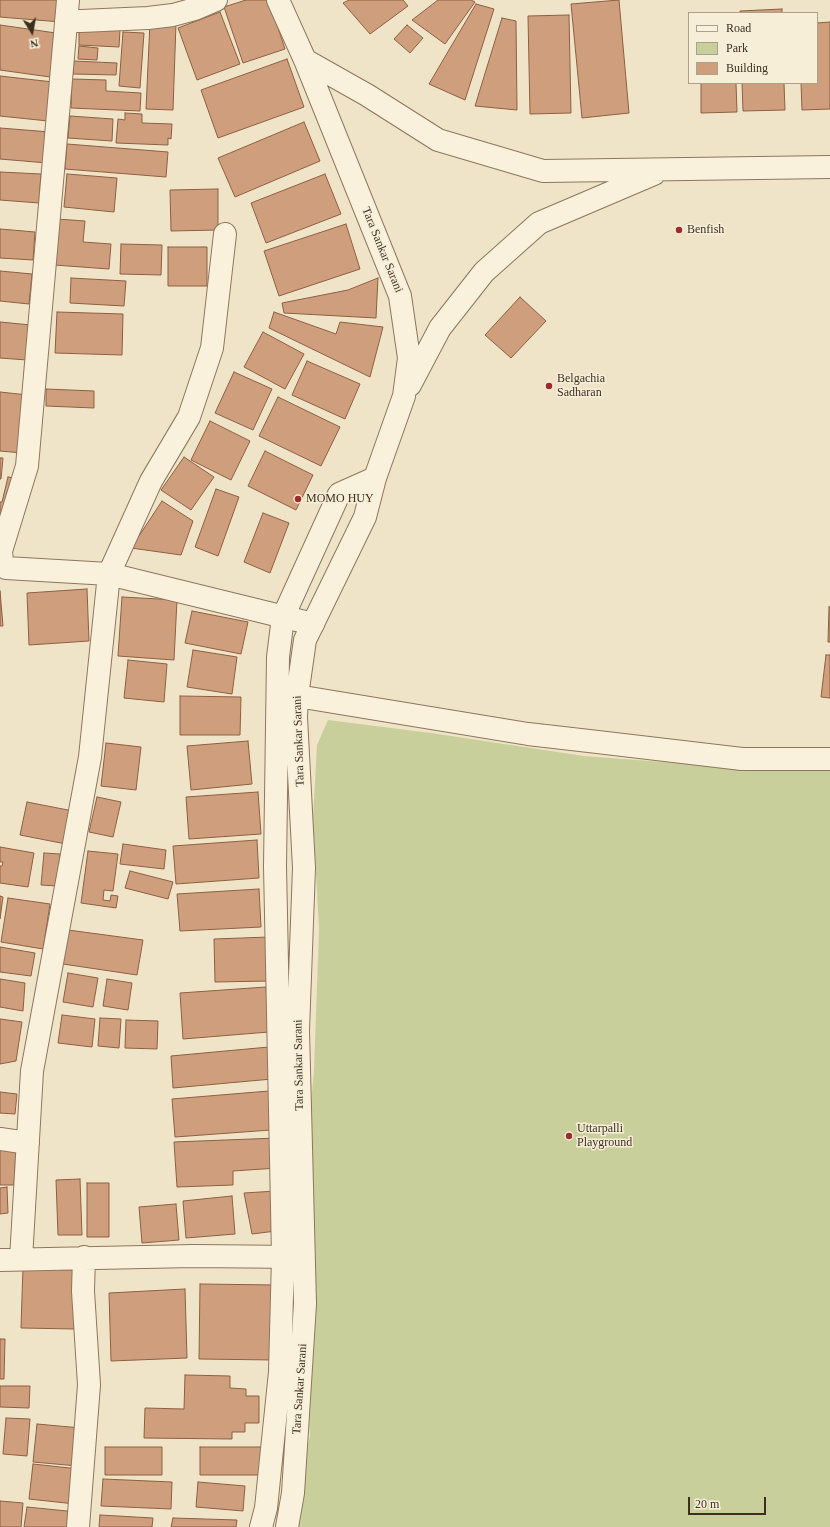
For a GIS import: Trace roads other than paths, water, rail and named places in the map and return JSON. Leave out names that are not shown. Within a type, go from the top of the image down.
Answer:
[{"type":"street","points":[[67,10],[81,21],[148,18],[173,15],[195,9],[216,0]]},
{"type":"street","name":"Tara Sankar Sarani","points":[[278,0],[305,60],[400,296],[409,358],[404,396],[375,478],[365,517],[305,640],[297,696],[296,717],[304,868],[298,1030],[293,1257],[304,1319],[293,1492],[287,1527]]},
{"type":"street","points":[[67,10],[27,466],[1,550],[2,562],[6,568],[109,574],[312,624]]},
{"type":"street","points":[[305,60],[367,95],[438,140],[543,171],[830,167]]},
{"type":"street","points":[[404,396],[440,328],[484,272],[539,223],[664,169]]},
{"type":"street","points":[[225,234],[212,348],[189,417],[151,481],[109,574],[90,757],[32,1071],[28,1143],[10,1260],[84,1257],[293,1257]]},
{"type":"street","points":[[261,1527],[266,1508],[293,1257],[275,866],[278,657],[282,617],[339,494],[375,478]]},
{"type":"street","points":[[297,696],[528,734],[742,759],[830,759]]},
{"type":"street","points":[[0,1139],[28,1143]]},
{"type":"street","points":[[78,1527],[89,1384],[83,1291],[84,1257]]},
{"type":"place","name":"Benfish","points":[[679,230]]},
{"type":"place","name":"Belgachia Sadharan","points":[[549,386]]},
{"type":"place","name":"MOMO HUY","points":[[298,499]]},
{"type":"place","name":"Uttarpalli Playground","points":[[569,1136]]}]
